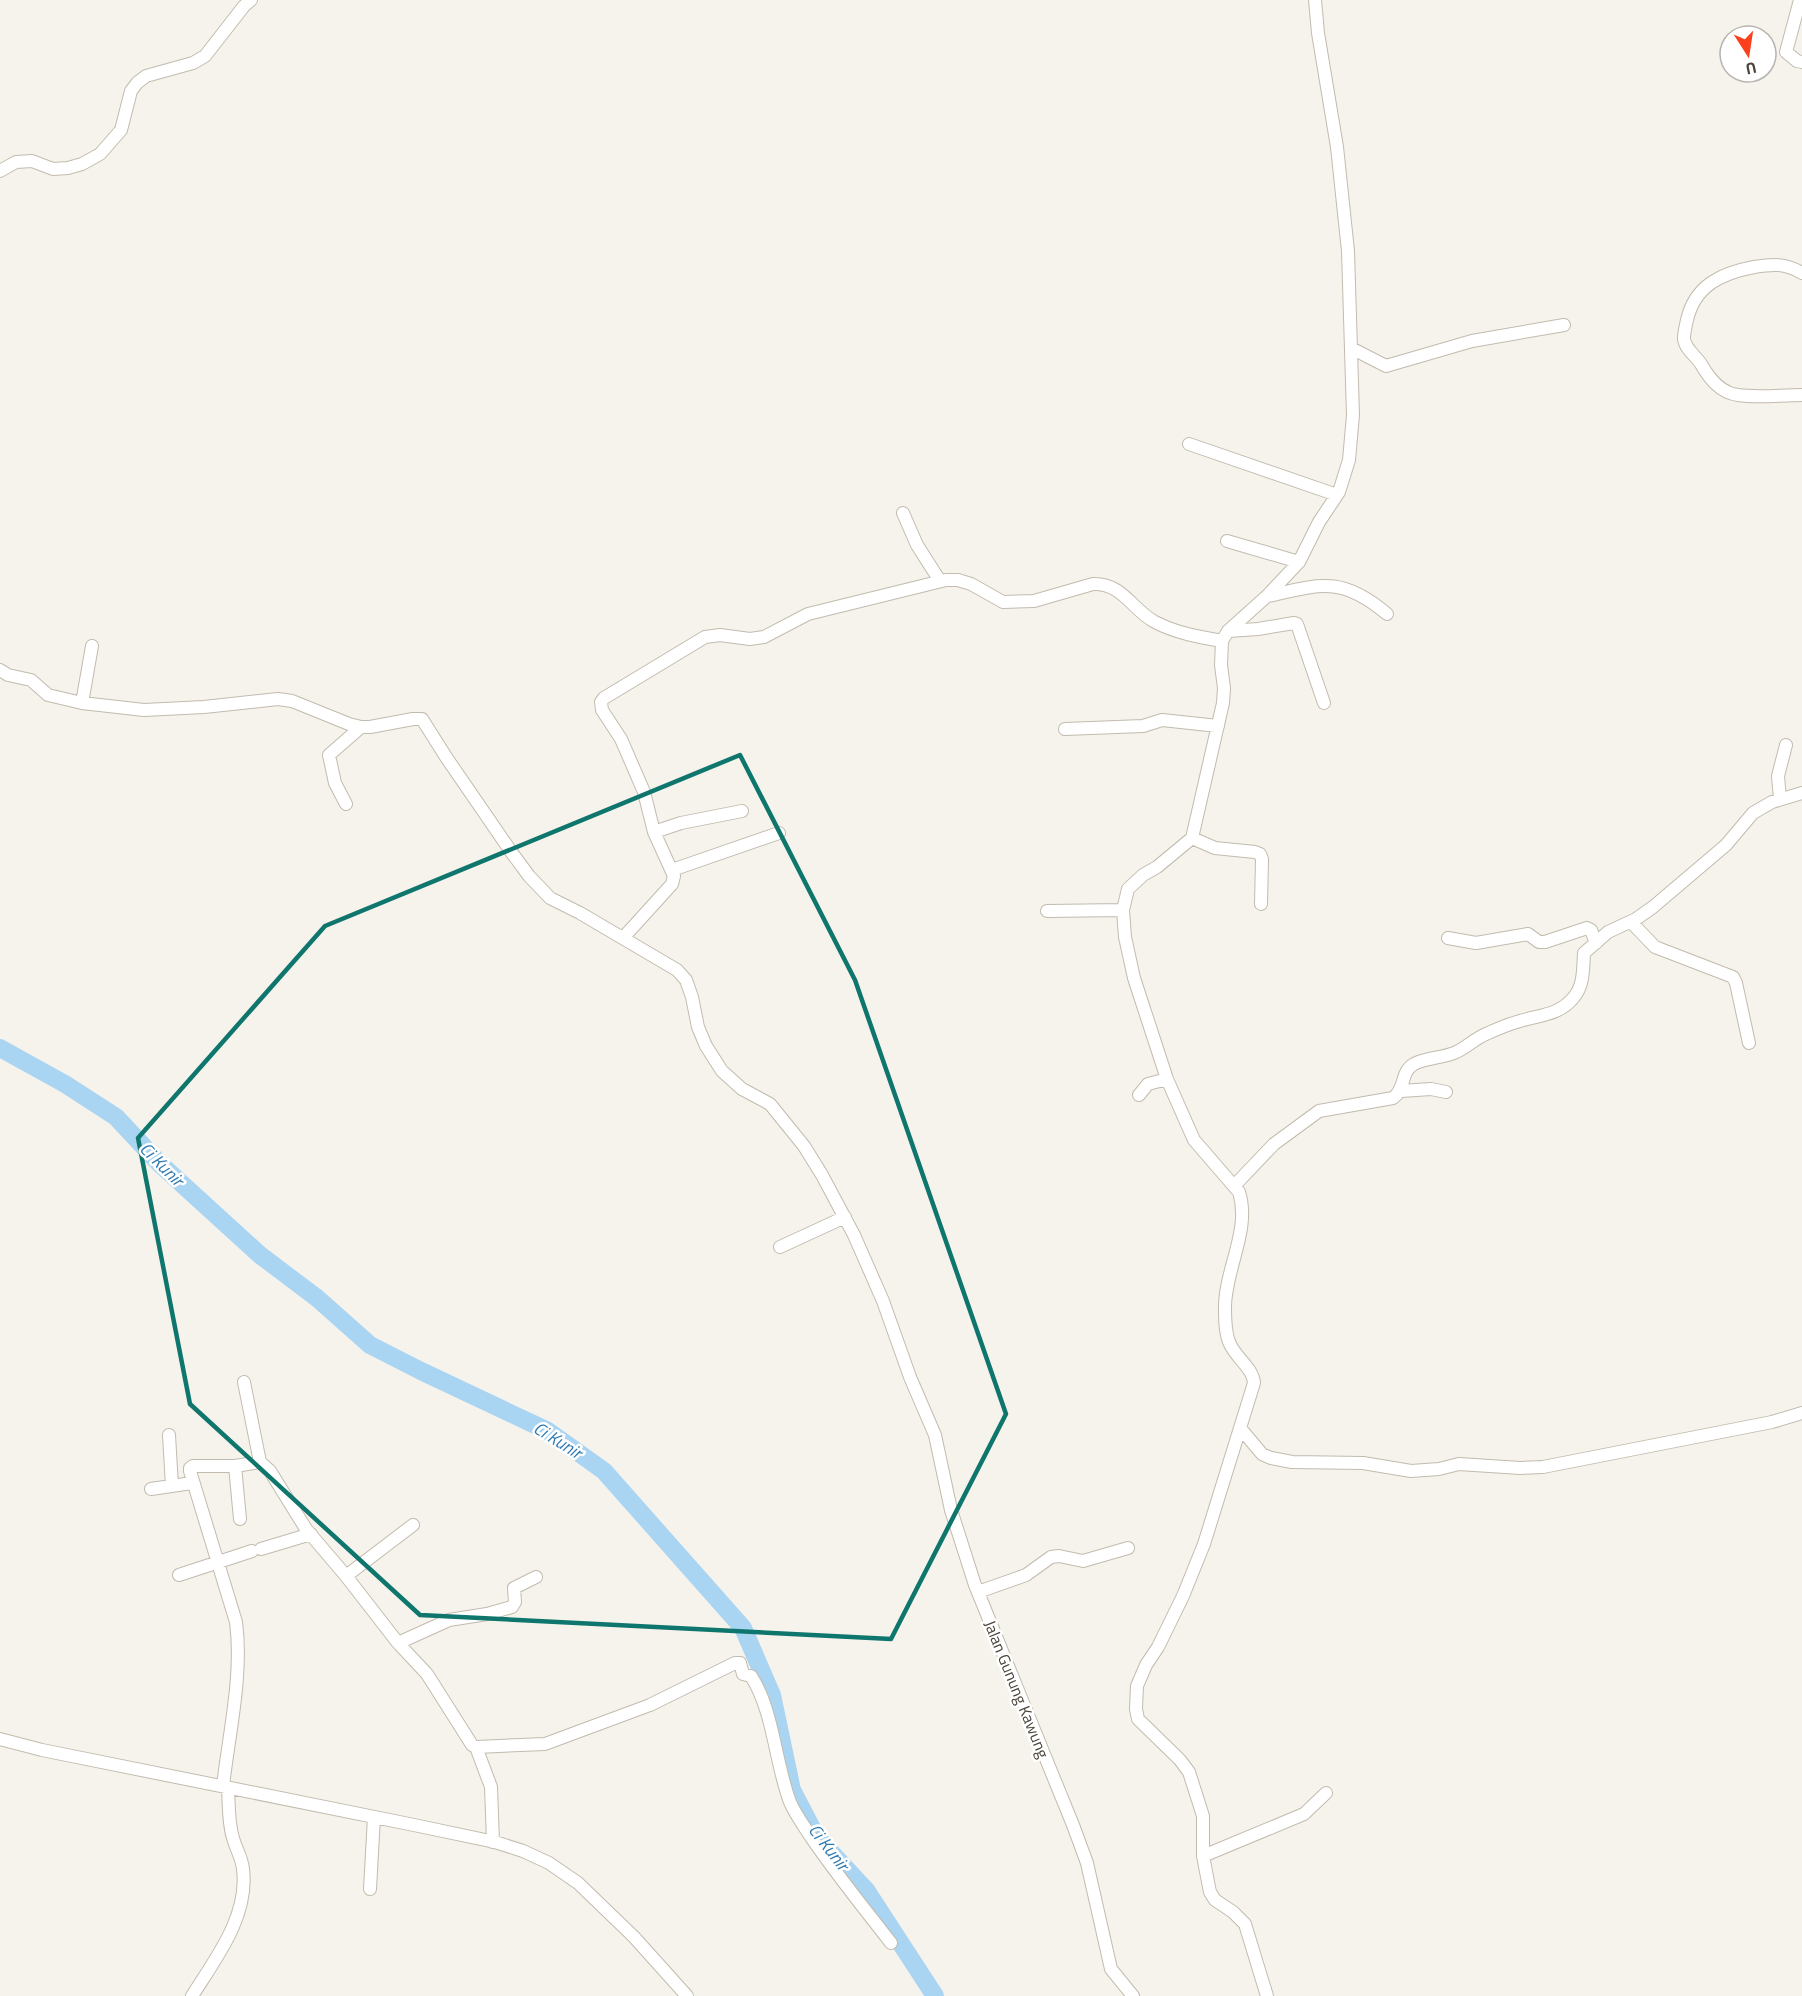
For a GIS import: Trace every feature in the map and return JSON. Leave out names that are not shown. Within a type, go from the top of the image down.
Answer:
[{"type":"street","points":[[0,171],[16,162],[32,161],[53,169],[68,168],[82,164],[100,154],[121,130],[131,91],[137,83],[146,76],[193,63],[206,56],[251,0]]},
{"type":"street","points":[[1267,1996],[1245,1924],[1233,1912],[1215,1900],[1210,1892],[1203,1856],[1203,1816],[1189,1772],[1185,1765],[1138,1719],[1136,1709],[1137,1686],[1146,1665],[1175,1614],[1204,1544],[1254,1383],[1252,1373],[1228,1342],[1226,1330],[1226,1290],[1235,1258],[1242,1199],[1239,1192],[1194,1140],[1167,1079],[1134,978],[1125,937],[1123,910],[1128,889],[1192,838],[1218,726],[1224,688],[1221,665],[1225,636],[1299,562],[1319,522],[1337,495],[1349,460],[1352,438],[1352,348],[1346,228],[1337,147],[1318,33],[1315,0]]},
{"type":"street","points":[[1800,0],[1786,52],[1797,61],[1802,62]]},
{"type":"street","points":[[1802,273],[1788,265],[1771,264],[1720,276],[1692,302],[1684,338],[1687,348],[1696,357],[1707,375],[1724,391],[1737,395],[1802,395]]},
{"type":"street","points":[[1352,348],[1386,366],[1472,341],[1564,325]]},
{"type":"street","points":[[1189,444],[1337,495]]},
{"type":"street","points":[[903,513],[917,544],[940,580]]},
{"type":"street","points":[[1227,541],[1299,562]]},
{"type":"street","points":[[623,938],[674,879],[654,832],[644,792],[621,739],[600,704],[603,699],[705,637],[720,635],[750,639],[764,637],[808,614],[940,580],[958,580],[971,584],[1003,602],[1034,601],[1093,584],[1102,584],[1111,586],[1153,621],[1194,636],[1225,636],[1297,624],[1324,703]]},
{"type":"street","points":[[1267,596],[1309,586],[1336,586],[1370,599],[1387,614]]},
{"type":"street","points":[[82,703],[92,646]]},
{"type":"street","points":[[3,674],[31,680],[48,695],[82,703],[144,710],[204,707],[278,699],[292,701],[361,727]]},
{"type":"street","name":"Jalan Gunung Kawung","points":[[361,727],[413,718],[422,719],[529,876],[550,898],[677,970],[686,980],[698,1027],[706,1046],[722,1071],[742,1089],[770,1104],[810,1155],[845,1217],[883,1301],[910,1377],[935,1435],[951,1510],[978,1592],[1074,1825],[1087,1863],[1111,1969],[1133,1996]]},
{"type":"street","points":[[1065,729],[1143,726],[1162,720],[1218,726]]},
{"type":"street","points":[[346,804],[335,783],[329,755],[361,727]]},
{"type":"street","points":[[1780,799],[1778,776],[1786,745]]},
{"type":"street","points":[[1401,1091],[1406,1070],[1413,1064],[1451,1054],[1487,1034],[1519,1021],[1553,1014],[1561,1009],[1573,999],[1579,989],[1584,973],[1584,953],[1608,932],[1631,922],[1653,907],[1726,845],[1753,813],[1780,799],[1802,793]]},
{"type":"street","points":[[654,832],[681,823],[742,811]]},
{"type":"street","points":[[672,870],[779,833]]},
{"type":"street","points":[[1192,838],[1215,848],[1260,854],[1262,859],[1261,904]]},
{"type":"street","points":[[1047,911],[1123,910]]},
{"type":"street","points":[[1631,922],[1655,947],[1733,977],[1749,1043]]},
{"type":"street","points":[[1448,938],[1480,943],[1528,934],[1539,942],[1545,942],[1587,928],[1592,931],[1596,943]]},
{"type":"street","points":[[1139,1095],[1148,1084],[1167,1079]]},
{"type":"street","points":[[1234,1186],[1274,1144],[1319,1111],[1390,1099],[1401,1091],[1431,1089],[1446,1092]]},
{"type":"street","points":[[780,1247],[845,1217]]},
{"type":"street","points":[[244,1382],[260,1462],[270,1471],[311,1534],[398,1643],[427,1674],[472,1745],[476,1747],[492,1787],[493,1842]]},
{"type":"street","points":[[1241,1430],[1262,1454],[1281,1460],[1363,1463],[1410,1471],[1438,1469],[1459,1464],[1520,1468],[1543,1467],[1723,1432],[1802,1413]]},
{"type":"street","points":[[169,1435],[172,1486]]},
{"type":"street","points":[[192,1996],[235,1923],[242,1901],[244,1871],[229,1824],[225,1787],[238,1650],[236,1622],[192,1483],[190,1468],[193,1466],[235,1466],[260,1462]]},
{"type":"street","points":[[235,1466],[240,1520]]},
{"type":"street","points":[[151,1489],[192,1483]]},
{"type":"street","points":[[346,1576],[413,1525]]},
{"type":"street","points":[[179,1575],[311,1534]]},
{"type":"street","points":[[978,1592],[1026,1575],[1051,1557],[1059,1556],[1083,1561],[1128,1548]]},
{"type":"street","points":[[398,1643],[449,1620],[512,1607],[515,1602],[514,1588],[536,1577]]},
{"type":"street","points":[[476,1747],[544,1744],[603,1721],[634,1712],[735,1663],[740,1664],[742,1674],[751,1676],[754,1680],[773,1732],[786,1791],[793,1808],[824,1857],[891,1942]]},
{"type":"street","points":[[0,1739],[42,1750],[493,1842],[524,1851],[549,1863],[579,1883],[634,1937],[687,1996]]},
{"type":"street","points":[[1203,1856],[1304,1814],[1326,1793]]},
{"type":"street","points":[[370,1889],[374,1817]]},
{"type":"highlighted area","points":[[740,755],[855,980],[1006,1414],[891,1639],[420,1615],[190,1404],[138,1138],[325,926]]},
{"type":"waterway","name":"Ci Kunir","points":[[0,1048],[65,1084],[116,1117],[159,1163],[260,1255],[317,1298],[370,1345],[548,1431],[604,1471],[743,1628],[772,1695],[792,1790],[816,1836],[866,1890],[935,1996]]}]
